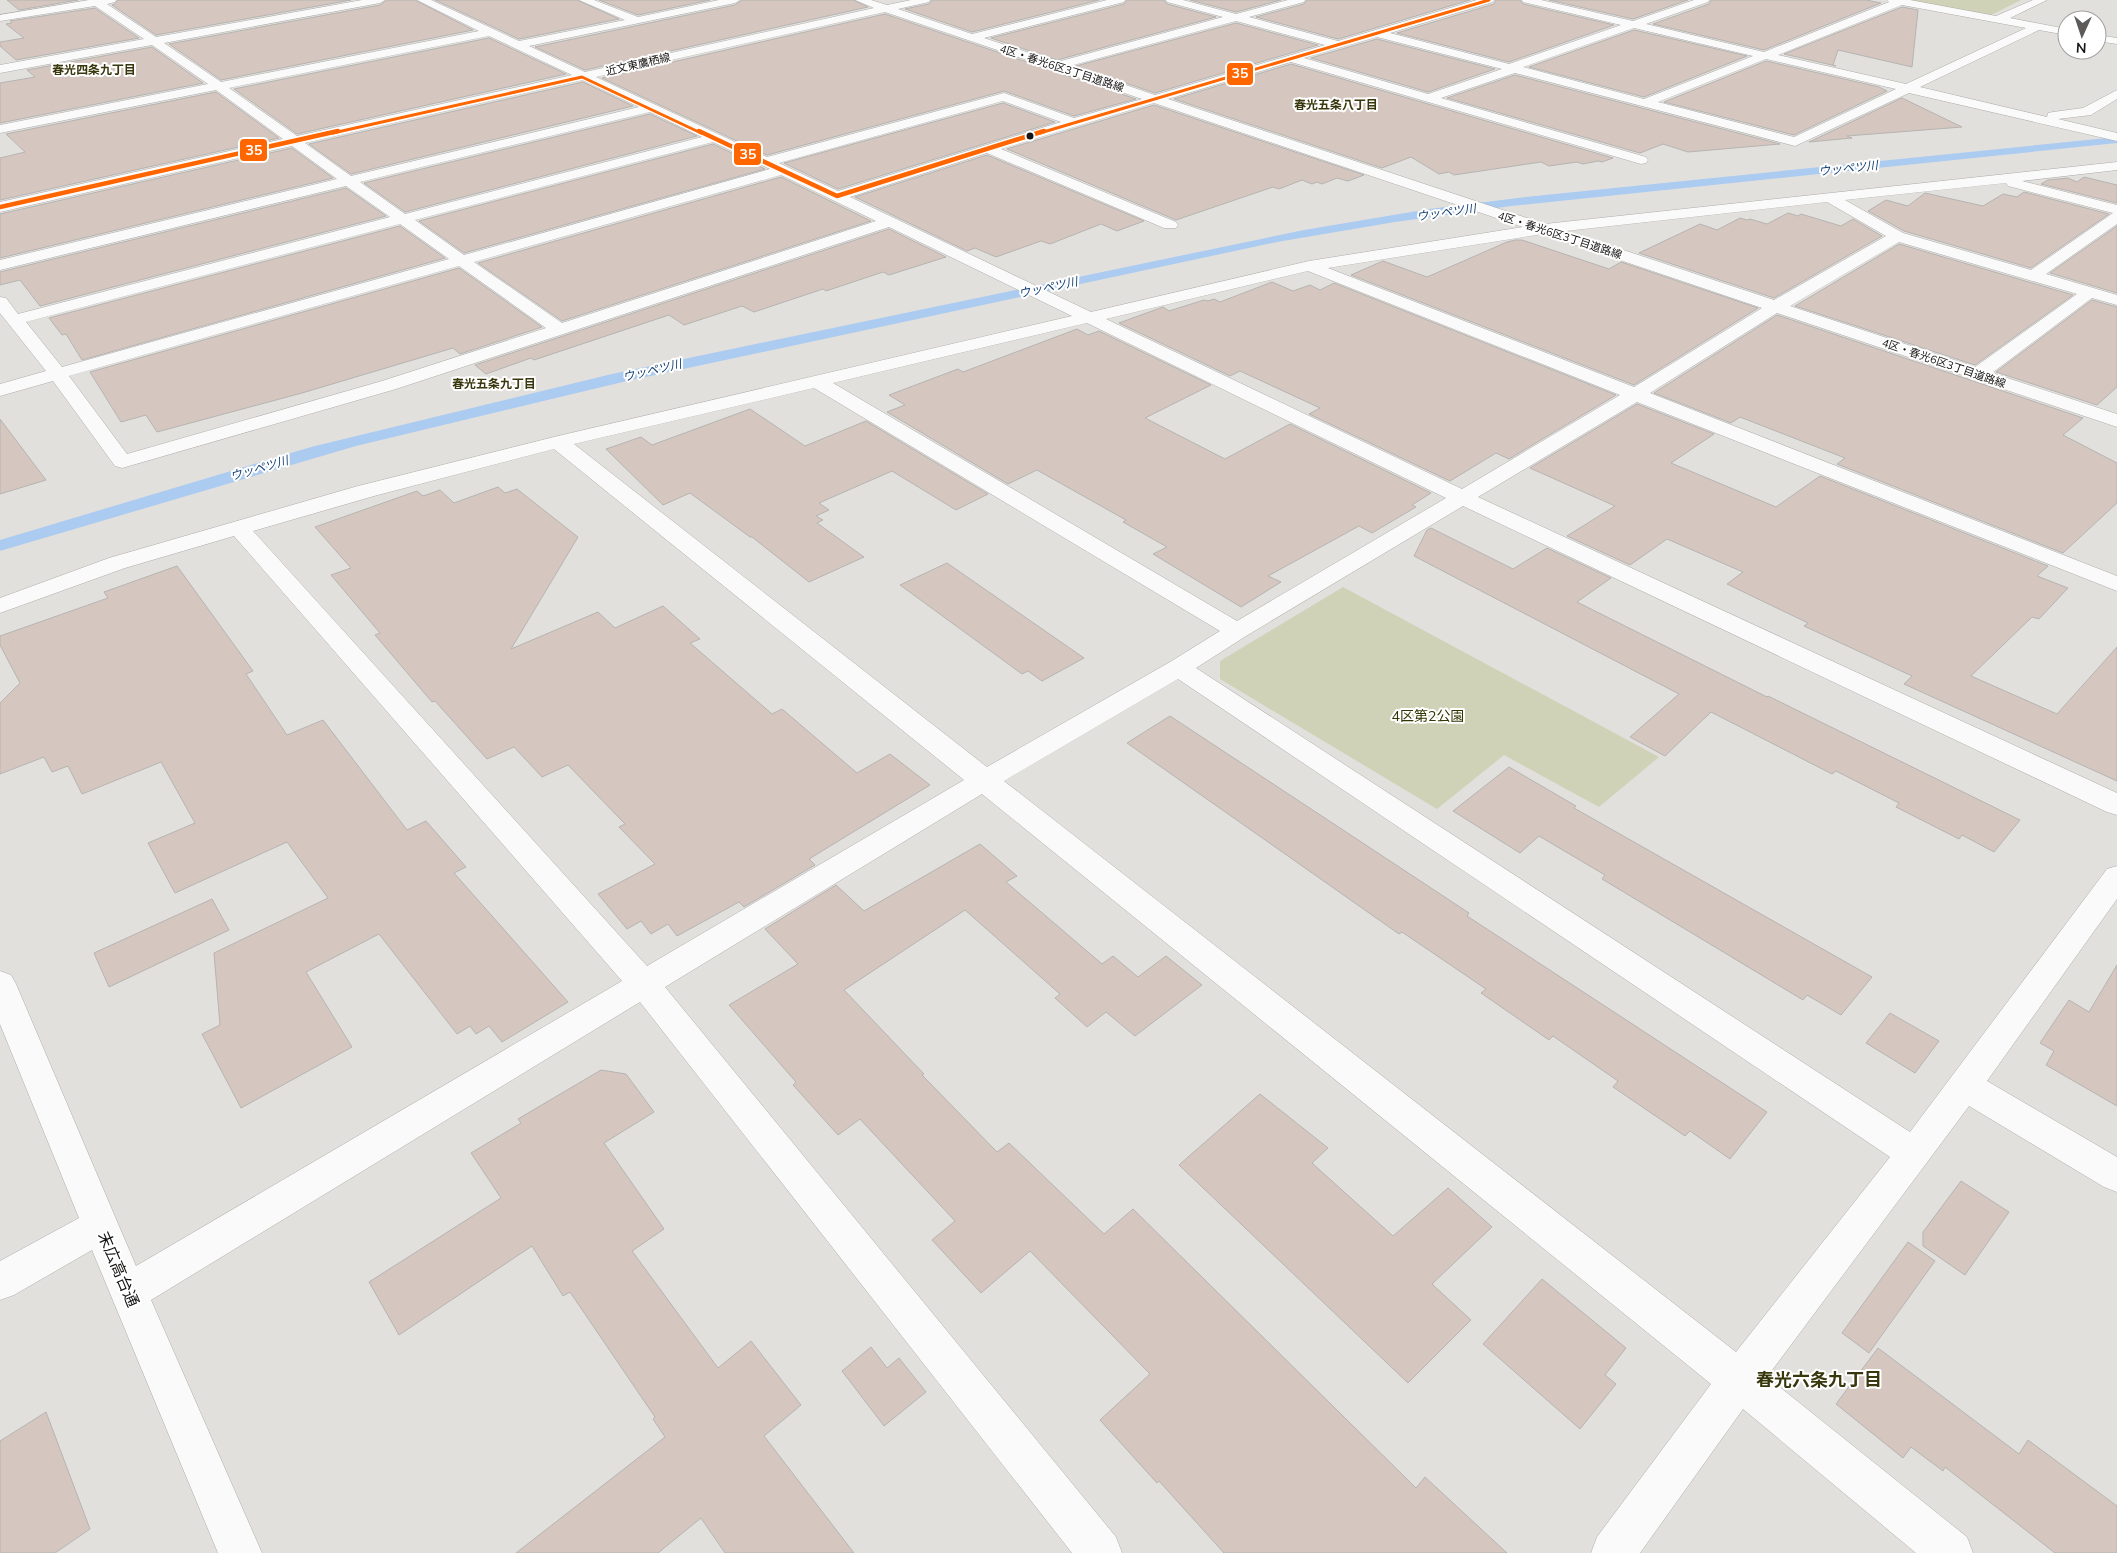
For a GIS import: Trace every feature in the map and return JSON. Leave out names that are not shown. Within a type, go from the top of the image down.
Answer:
[{"type":"street","points":[[0,69],[380,0]]},
{"type":"street","points":[[422,0],[783,170],[1462,497],[2117,806]]},
{"type":"street","points":[[584,0],[636,20]]},
{"type":"street","points":[[518,45],[735,0]]},
{"type":"street","name":"4区・春光6区3丁目道路線","points":[[860,0],[1977,375],[2112,414]]},
{"type":"street","name":"近文東鷹栖線","points":[[0,207],[924,0]]},
{"type":"street","points":[[969,38],[1120,0]]},
{"type":"street","points":[[1171,0],[1336,44]]},
{"type":"street","points":[[1057,66],[1300,0]]},
{"type":"street","points":[[1448,0],[1470,5]]},
{"type":"street","points":[[837,196],[988,148],[1489,0]]},
{"type":"street","points":[[1527,0],[2117,137]]},
{"type":"street","points":[[1429,98],[1704,0]]},
{"type":"street","points":[[1996,20],[2042,0]]},
{"type":"street","points":[[0,18],[101,1],[153,41],[220,86],[350,182],[559,330]]},
{"type":"street","points":[[1645,103],[1896,1],[2057,30]]},
{"type":"street","points":[[1377,33],[1795,142],[2039,26]]},
{"type":"street","points":[[0,130],[492,32]]},
{"type":"street","points":[[1289,58],[1641,160]]},
{"type":"street","points":[[2034,118],[2086,112],[2117,94]]},
{"type":"street","points":[[766,162],[1004,97],[1075,123]]},
{"type":"street","points":[[0,265],[651,108]]},
{"type":"street","points":[[713,138],[403,220],[5,311],[57,373],[122,462],[389,385],[888,222]]},
{"type":"street","points":[[988,148],[1170,225]]},
{"type":"street","points":[[0,606],[117,563],[366,491],[558,442],[818,382],[1080,313],[1309,266],[1544,229],[2117,166]]},
{"type":"street","points":[[0,390],[783,170]]},
{"type":"street","points":[[1997,178],[2117,210]]},
{"type":"street","points":[[1828,197],[1897,236],[2117,300]]},
{"type":"street","points":[[2033,276],[2117,217]]},
{"type":"street","points":[[128,1292],[983,781],[1178,668],[1636,394],[1775,307],[1897,236]]},
{"type":"street","points":[[1309,266],[2117,584]]},
{"type":"street","points":[[1977,375],[2090,292]]},
{"type":"street","points":[[818,382],[1237,631]]},
{"type":"street","points":[[558,442],[1739,1380],[1951,1553]]},
{"type":"street","points":[[239,528],[644,984],[1100,1553]]},
{"type":"street","points":[[1178,668],[1914,1154]]},
{"type":"street","points":[[1614,1553],[1739,1380],[1914,1154],[2117,877]]},
{"type":"street","name":"末広高台通","points":[[0,984],[128,1292],[240,1553]]},
{"type":"street","points":[[1964,1085],[2117,1176]]},
{"type":"street","points":[[0,1282],[100,1225]]},
{"type":"green space","points":[[1905,0],[2021,0],[1989,16]]},
{"type":"green space","name":"4区第2公園","points":[[1343,587],[1659,757],[1599,807],[1504,755],[1437,809],[1220,679],[1220,661]]},
{"type":"water","name":"ウッペツ川","points":[[2117,137],[2117,143],[1511,206],[1395,222],[1277,242],[627,381],[356,446],[0,551],[0,540],[311,447],[612,374],[1304,230],[1429,209],[1535,196]]},
{"type":"building","points":[[7,0],[78,0],[19,10]]},
{"type":"building","points":[[118,0],[351,0],[156,35],[112,5]]},
{"type":"building","points":[[387,0],[415,0],[473,30],[221,80],[169,44],[380,5]]},
{"type":"building","points":[[435,0],[577,0],[619,19],[519,39]]},
{"type":"building","points":[[599,0],[710,0],[638,15]]},
{"type":"building","points":[[742,0],[853,0],[868,7],[585,70],[535,47],[735,5]]},
{"type":"building","points":[[932,0],[1099,0],[972,32],[905,9],[929,4]]},
{"type":"building","points":[[1127,0],[1164,0],[1167,4],[1216,17],[1057,60],[991,38],[1124,4]]},
{"type":"building","points":[[1190,0],[1281,0],[1236,12]]},
{"type":"building","points":[[1307,0],[1470,0],[1338,39],[1256,17],[1304,4]]},
{"type":"building","points":[[1496,0],[1520,0],[1523,4],[1614,25],[1509,62],[1397,33],[1494,4]]},
{"type":"building","points":[[1549,0],[1688,0],[1633,19]]},
{"type":"building","points":[[1711,0],[1866,0],[1881,3],[1764,50],[1653,24],[1709,4]]},
{"type":"building","points":[[1902,7],[1918,10],[1912,67],[1838,50],[1833,65],[1836,66],[1784,54]]},
{"type":"building","points":[[95,8],[139,38],[16,60],[0,46],[0,42],[24,38],[6,24],[12,23],[10,21]]},
{"type":"building","points":[[885,14],[1136,99],[1074,116],[1004,91],[767,155],[602,78]]},
{"type":"building","points":[[1236,23],[1318,45],[1155,93],[1076,66]]},
{"type":"building","points":[[1634,30],[1747,56],[1644,97],[1529,67]]},
{"type":"building","points":[[489,38],[566,74],[297,134],[234,89]]},
{"type":"building","points":[[1377,39],[1495,69],[1428,92],[1311,58]]},
{"type":"building","points":[[152,47],[203,83],[0,123],[0,83],[35,77],[27,70]]},
{"type":"building","points":[[1766,61],[1879,87],[1887,91],[1794,135],[1664,102]]},
{"type":"building","points":[[1291,64],[1613,158],[1602,162],[1583,164],[1577,162],[1549,166],[1541,162],[1454,175],[1449,172],[1439,174],[1411,157],[1382,168],[1174,99]]},
{"type":"building","points":[[1515,75],[1780,144],[1688,152],[1663,144],[1640,153],[1447,98]]},
{"type":"building","points":[[583,82],[633,106],[351,174],[309,144]]},
{"type":"building","points":[[216,92],[279,138],[0,200],[0,158],[25,152],[6,134]]},
{"type":"building","points":[[1902,98],[1962,127],[1847,136],[1852,138],[1809,142]]},
{"type":"building","points":[[1003,103],[1055,122],[838,189],[784,163]]},
{"type":"building","points":[[1154,105],[1364,175],[1348,181],[1337,178],[1322,184],[1317,182],[1312,184],[1302,180],[1279,189],[1273,187],[1176,220],[1007,149]]},
{"type":"building","points":[[650,114],[697,136],[405,212],[364,183]]},
{"type":"building","points":[[713,144],[765,169],[464,253],[419,221]]},
{"type":"building","points":[[292,148],[333,178],[0,258],[0,214]]},
{"type":"building","points":[[987,155],[1144,221],[1117,231],[1101,224],[1050,244],[1041,241],[996,257],[975,248],[967,251],[855,197]]},
{"type":"building","points":[[781,177],[871,221],[562,321],[478,263]]},
{"type":"building","points":[[2084,177],[2117,185],[2117,203],[2041,184],[2048,180],[2068,178],[2077,182]]},
{"type":"building","points":[[346,188],[386,216],[40,306],[20,280],[0,285],[0,272]]},
{"type":"building","points":[[2024,192],[2109,214],[2031,268],[1904,231],[1868,211],[1886,200],[1908,206],[1925,193],[1983,206],[2003,194],[2017,197]]},
{"type":"building","points":[[1788,213],[1798,216],[1801,214],[1841,226],[1853,219],[1882,236],[1774,298],[1639,253],[1700,224],[1717,230],[1740,218],[1767,224]]},
{"type":"building","points":[[400,226],[445,258],[82,360],[66,334],[62,335],[49,318]]},
{"type":"building","points":[[2117,226],[2117,293],[2050,273]]},
{"type":"building","points":[[889,229],[946,257],[889,275],[883,272],[826,291],[823,289],[754,312],[742,306],[684,325],[669,315],[486,374],[475,365]]},
{"type":"building","points":[[1515,240],[1522,240],[1609,269],[1621,262],[1758,308],[1634,385],[1351,275],[1383,261],[1427,277]]},
{"type":"building","points":[[1899,244],[2073,295],[1975,365],[1795,306]]},
{"type":"building","points":[[459,268],[542,327],[460,354],[453,348],[302,393],[157,432],[146,415],[121,422],[90,372]]},
{"type":"building","points":[[1272,282],[1293,291],[1310,285],[1320,290],[1334,283],[1616,395],[1509,459],[1496,453],[1450,481],[1309,414],[1320,408],[1240,371],[1230,376],[1119,323],[1163,307],[1169,311],[1204,300],[1214,299],[1220,302]]},
{"type":"building","points":[[2092,300],[2117,307],[2117,387],[2097,405],[1996,372]]},
{"type":"building","points":[[1777,315],[2083,418],[2063,435],[2117,463],[2117,503],[2063,553],[1837,464],[1845,458],[1740,417],[1731,423],[1654,393]]},
{"type":"building","points":[[1077,329],[1088,335],[1099,331],[1211,385],[1145,418],[1225,459],[1290,424],[1431,493],[1412,505],[1416,507],[1372,533],[1359,526],[1268,576],[1281,582],[1241,607],[1153,554],[1167,547],[1123,522],[1126,520],[1037,470],[1008,484],[887,412],[905,405],[889,395],[958,369],[963,372]]},
{"type":"building","points":[[1637,404],[1714,434],[1671,463],[1776,507],[1820,476],[2048,566],[2037,576],[2068,588],[2039,619],[2032,617],[1971,676],[2057,714],[2117,647],[2117,781],[1904,684],[1912,676],[1804,626],[1808,623],[1727,584],[1743,572],[1667,539],[1630,565],[1567,536],[1615,506],[1530,468]]},
{"type":"building","points":[[750,409],[805,446],[866,421],[988,494],[956,510],[892,471],[819,503],[829,510],[816,516],[823,520],[817,523],[864,557],[809,582],[752,537],[690,493],[663,505],[606,449],[641,437],[652,445]]},
{"type":"building","points":[[0,419],[46,480],[0,494]]},
{"type":"building","points":[[498,487],[505,493],[517,489],[578,537],[511,649],[598,612],[615,628],[663,606],[700,639],[690,643],[772,714],[782,709],[857,773],[890,754],[930,785],[809,859],[815,865],[744,907],[739,902],[677,936],[668,924],[651,934],[641,921],[627,929],[598,894],[655,864],[619,827],[625,824],[568,765],[542,777],[514,747],[487,759],[435,701],[432,702],[375,635],[380,633],[331,575],[351,568],[315,527],[417,491],[423,496],[440,490],[454,503]]},
{"type":"building","points":[[1431,528],[1513,569],[1547,548],[1611,578],[1577,602],[2020,820],[1994,852],[1962,835],[1959,839],[1896,807],[1899,803],[1836,771],[1832,774],[1711,712],[1665,756],[1630,737],[1679,694],[1414,556],[1427,530]]},
{"type":"building","points":[[947,563],[1084,658],[1042,681],[1028,671],[1022,674],[900,585]]},
{"type":"building","points":[[177,566],[253,671],[246,674],[287,735],[323,720],[407,830],[426,821],[466,867],[454,873],[568,1002],[502,1042],[489,1026],[476,1034],[470,1026],[457,1034],[379,934],[306,972],[352,1047],[241,1108],[202,1034],[220,1025],[214,953],[328,898],[287,842],[175,893],[148,843],[195,823],[161,762],[82,794],[68,766],[52,772],[44,757],[0,774],[0,703],[20,683],[0,645],[0,636],[108,598],[104,592]]},
{"type":"building","points":[[1170,716],[1469,913],[1467,916],[1767,1112],[1730,1159],[1690,1131],[1685,1136],[1613,1087],[1618,1081],[1553,1036],[1549,1040],[1481,993],[1486,989],[1402,932],[1399,934],[1127,743]]},
{"type":"building","points":[[1509,767],[1576,806],[1574,808],[1872,977],[1841,1015],[1807,995],[1803,1000],[1602,879],[1605,875],[1539,836],[1520,853],[1453,811]]},
{"type":"building","points":[[980,844],[1017,876],[1006,882],[1102,964],[1113,956],[1138,977],[1166,956],[1202,985],[1135,1036],[1106,1012],[1087,1027],[1055,998],[1060,994],[965,910],[844,990],[924,1074],[922,1075],[997,1152],[1009,1143],[1104,1234],[1133,1209],[1416,1488],[1425,1477],[1507,1553],[1224,1553],[1159,1481],[1157,1483],[1100,1420],[1150,1374],[1030,1251],[981,1293],[932,1240],[955,1221],[860,1119],[838,1135],[793,1085],[796,1082],[729,1005],[798,964],[765,929],[836,885],[864,911]]},
{"type":"building","points":[[212,899],[229,930],[109,987],[94,953]]},
{"type":"building","points":[[2117,965],[2117,1106],[2046,1065],[2054,1051],[2040,1043],[2069,1000],[2089,1012]]},
{"type":"building","points":[[1890,1013],[1939,1041],[1915,1073],[1866,1043]]},
{"type":"building","points":[[601,1070],[626,1074],[654,1112],[604,1143],[664,1229],[632,1251],[718,1368],[751,1341],[801,1405],[764,1436],[854,1553],[725,1553],[701,1518],[658,1553],[516,1553],[665,1437],[653,1419],[655,1417],[570,1292],[563,1296],[532,1246],[399,1335],[369,1282],[501,1198],[471,1153],[521,1123],[518,1119]]},
{"type":"building","points":[[1260,1094],[1328,1148],[1312,1163],[1393,1236],[1448,1188],[1492,1227],[1432,1284],[1471,1320],[1408,1383],[1179,1165]]},
{"type":"building","points":[[1961,1181],[2009,1212],[1965,1275],[1923,1246],[1923,1232]]},
{"type":"building","points":[[1908,1242],[1935,1261],[1869,1353],[1842,1333]]},
{"type":"building","points":[[1542,1279],[1626,1348],[1605,1375],[1616,1384],[1580,1429],[1483,1344]]},
{"type":"building","points":[[871,1347],[887,1368],[899,1358],[926,1392],[884,1426],[842,1371]]},
{"type":"building","points":[[1878,1348],[2019,1454],[2028,1440],[2117,1506],[2117,1553],[2055,1553],[1945,1467],[1943,1471],[1911,1447],[1903,1458],[1836,1404]]},
{"type":"building","points":[[46,1412],[90,1529],[55,1553],[0,1553],[0,1441]]},
{"type":"transit line","name":"35","points":[[0,207],[582,77],[837,196],[988,148],[1489,0]]},
{"type":"district","name":"春光四条九丁目","points":[[94,69]]},
{"type":"district","name":"春光五条八丁目","points":[[1336,104]]},
{"type":"district","name":"春光五条九丁目","points":[[494,383]]},
{"type":"district","name":"春光六条九丁目","points":[[1819,1379]]}]
